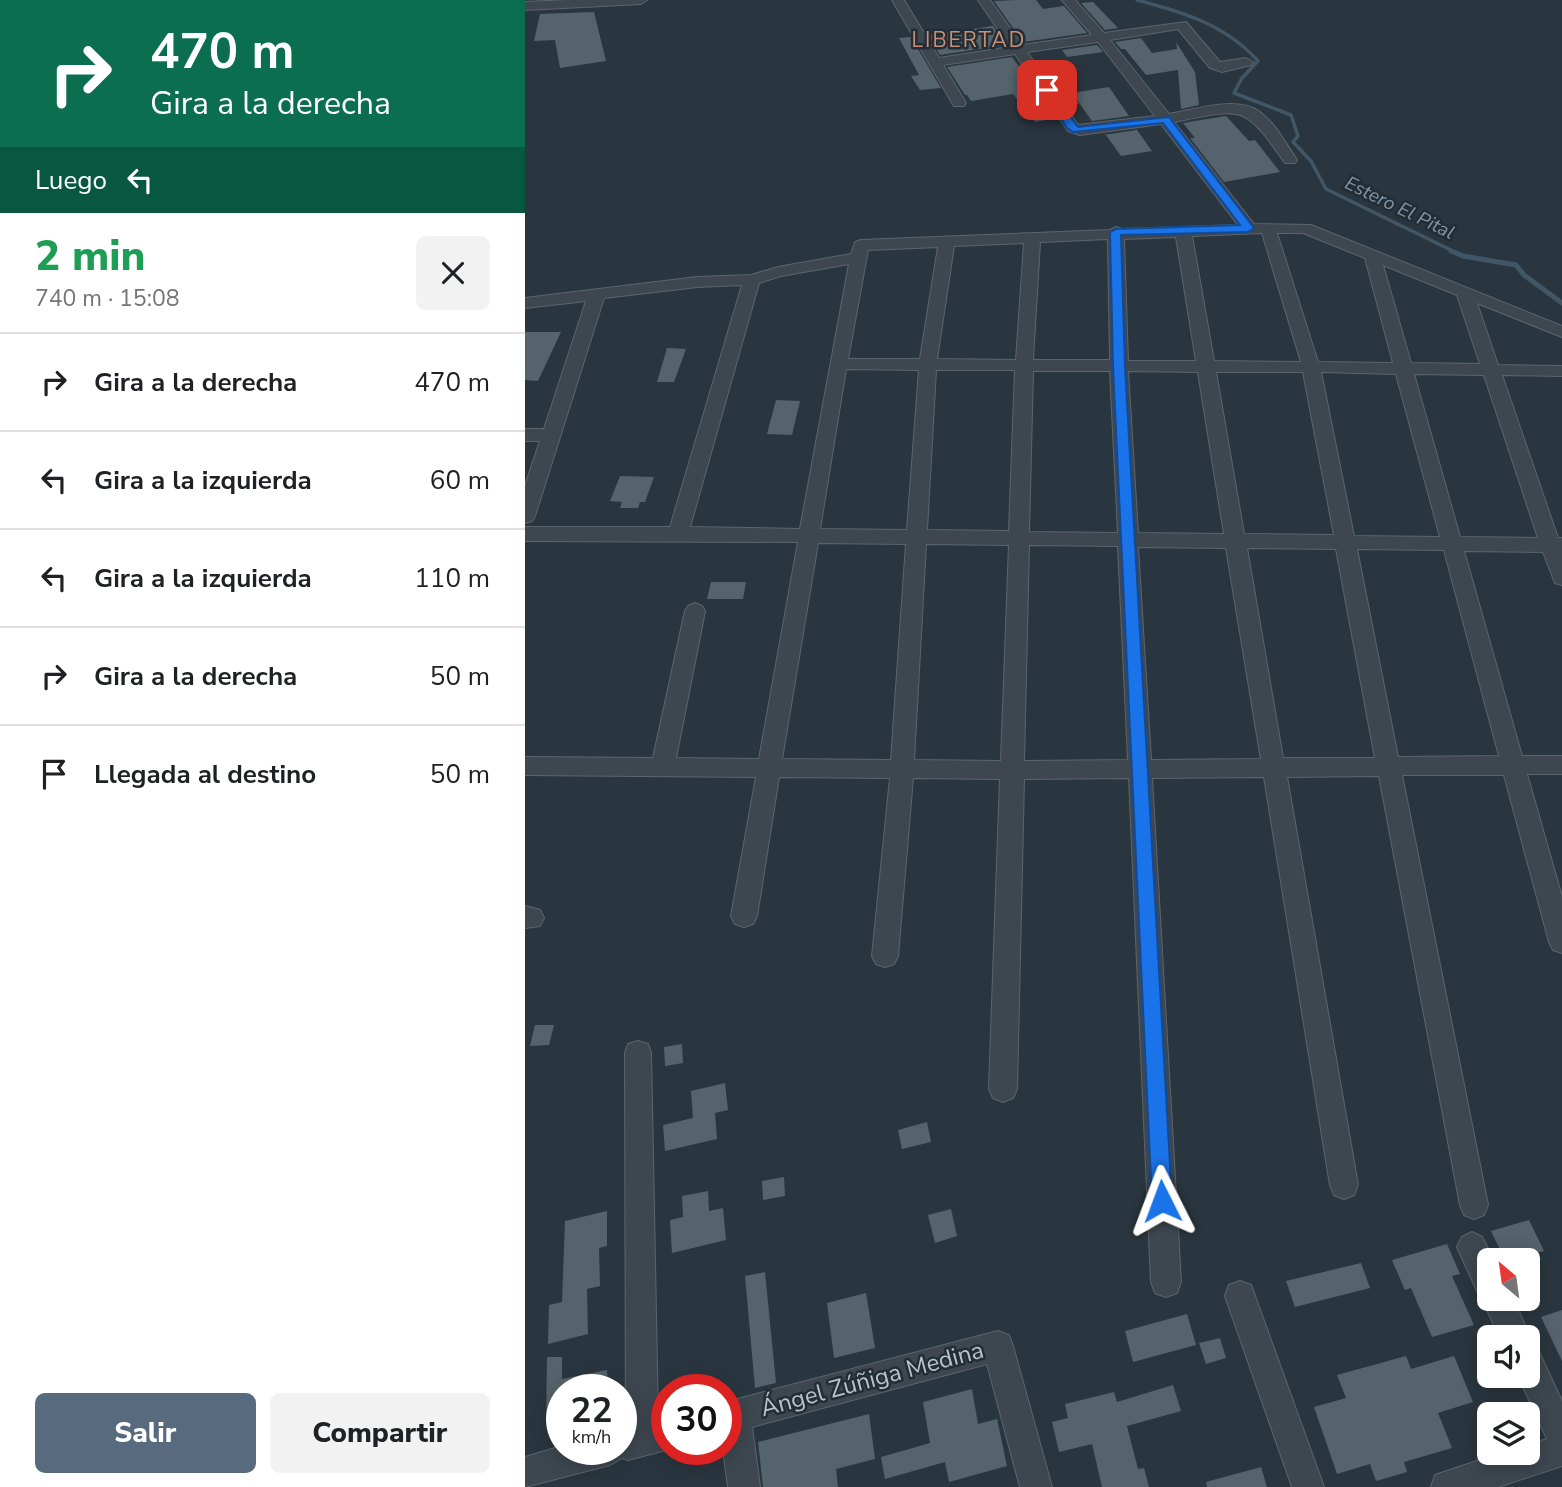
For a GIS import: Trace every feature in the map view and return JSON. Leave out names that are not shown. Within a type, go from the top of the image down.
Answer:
[{"type":"street","points":[[525,6],[641,0]]},
{"type":"street","points":[[898,0],[959,103]]},
{"type":"street","points":[[984,0],[1073,128],[1080,131],[1226,110],[1251,113],[1259,119],[1290,160]]},
{"type":"street","points":[[1068,0],[1100,36],[1248,228]]},
{"type":"street","points":[[937,62],[1181,25],[1215,65],[1222,68],[1246,62]]},
{"type":"street","points":[[1268,228],[1311,367],[1474,1205]]},
{"type":"street","points":[[744,916],[861,244],[1116,232],[1305,228],[1562,332]]},
{"type":"street","points":[[1183,230],[1233,540],[1344,1185]]},
{"type":"street","points":[[1116,232],[1119,366],[1142,769],[1166,1282]]},
{"type":"street","points":[[1003,1089],[1024,365],[1032,236]]},
{"type":"street","points":[[885,956],[902,769],[928,364],[947,240]]},
{"type":"street","points":[[1372,256],[1562,942]]},
{"type":"street","points":[[525,303],[697,282],[752,280],[778,272],[858,258]]},
{"type":"street","points":[[678,534],[752,280]]},
{"type":"street","points":[[525,516],[597,293]]},
{"type":"street","points":[[1465,293],[1556,545],[1562,578]]},
{"type":"street","points":[[838,364],[1562,371]]},
{"type":"street","points":[[525,435],[551,435]]},
{"type":"street","points":[[525,534],[1556,545]]},
{"type":"street","points":[[663,767],[695,611]]},
{"type":"street","points":[[525,765],[1012,770],[1562,765]]},
{"type":"street","points":[[638,1053],[643,1440]]},
{"type":"street","points":[[1472,1247],[1477,1257]]},
{"type":"street","points":[[1240,1296],[1308,1487]]},
{"type":"street","name":"Ángel Zúñiga Medina","points":[[742,1414],[998,1346],[1036,1487]]},
{"type":"street","points":[[1540,1388],[1562,1436]]},
{"type":"street","points":[[1447,1487],[1562,1450]]},
{"type":"street","points":[[525,1473],[553,1465]]},
{"type":"street","points":[[740,1465],[744,1487]]},
{"type":"building","points":[[1036,0],[1043,9],[1064,6],[1087,33],[1023,42],[994,1]]},
{"type":"building","points":[[1093,2],[1118,28],[1105,30],[1081,3]]},
{"type":"building","points":[[594,12],[606,61],[560,68],[555,40],[534,41],[540,14]]},
{"type":"building","points":[[993,26],[1005,45],[940,55],[928,35]]},
{"type":"building","points":[[911,37],[941,88],[920,90],[911,76],[919,75],[899,38]]},
{"type":"building","points":[[1141,38],[1152,53],[1177,49],[1176,42],[1195,72],[1199,105],[1181,109],[1178,70],[1146,75],[1125,49],[1121,49],[1115,42]]},
{"type":"building","points":[[1097,45],[1103,52],[1067,57],[1062,50]]},
{"type":"building","points":[[1012,57],[1049,109],[1045,109],[1052,119],[1035,122],[1013,94],[971,101],[947,67]]},
{"type":"building","points":[[1063,82],[1079,104],[1068,106],[1052,83]]},
{"type":"building","points":[[1109,87],[1129,116],[1092,121],[1072,93]]},
{"type":"building","points":[[1226,116],[1249,141],[1255,140],[1280,172],[1224,182],[1190,138],[1195,138],[1183,123]]},
{"type":"building","points":[[1137,130],[1152,151],[1121,156],[1106,135],[1103,135]]},
{"type":"building","points":[[525,332],[561,332],[538,381],[525,380]]},
{"type":"building","points":[[667,348],[686,349],[674,382],[657,382]]},
{"type":"building","points":[[776,400],[800,401],[792,435],[767,434]]},
{"type":"building","points":[[620,476],[654,477],[645,502],[640,502],[638,508],[620,508],[622,502],[610,501]]},
{"type":"building","points":[[711,582],[746,582],[743,599],[707,599]]},
{"type":"building","points":[[535,1025],[554,1025],[549,1045],[530,1046]]},
{"type":"building","points":[[682,1044],[683,1063],[665,1066],[664,1047]]},
{"type":"building","points":[[725,1083],[728,1110],[715,1113],[717,1139],[665,1151],[663,1125],[693,1118],[691,1091]]},
{"type":"building","points":[[927,1122],[931,1142],[902,1149],[898,1130]]},
{"type":"building","points":[[784,1177],[785,1196],[763,1200],[762,1181]]},
{"type":"building","points":[[708,1191],[709,1211],[723,1208],[726,1240],[672,1253],[670,1220],[683,1217],[682,1196]]},
{"type":"building","points":[[951,1209],[957,1236],[935,1243],[928,1215]]},
{"type":"building","points":[[607,1211],[607,1246],[599,1248],[600,1286],[587,1289],[588,1334],[548,1344],[549,1305],[562,1302],[565,1221]]},
{"type":"building","points":[[1529,1220],[1544,1251],[1540,1252],[1540,1248],[1499,1248],[1491,1231]]},
{"type":"building","points":[[1447,1244],[1460,1274],[1452,1276],[1474,1325],[1432,1337],[1411,1288],[1405,1290],[1392,1260]]},
{"type":"building","points":[[1361,1263],[1370,1288],[1295,1307],[1286,1281]]},
{"type":"building","points":[[765,1272],[776,1383],[755,1388],[745,1276]]},
{"type":"building","points":[[866,1293],[875,1348],[834,1358],[827,1303]]},
{"type":"building","points":[[1562,1310],[1562,1361],[1541,1317]]},
{"type":"building","points":[[1187,1314],[1196,1345],[1133,1362],[1125,1331]]},
{"type":"building","points":[[1220,1338],[1226,1358],[1206,1364],[1199,1343]]},
{"type":"building","points":[[1406,1356],[1411,1369],[1454,1356],[1473,1402],[1438,1413],[1452,1448],[1404,1462],[1407,1472],[1376,1481],[1370,1464],[1337,1474],[1314,1407],[1346,1398],[1337,1375]]},
{"type":"building","points":[[547,1357],[562,1357],[562,1374],[547,1374]]},
{"type":"building","points":[[607,1370],[607,1374],[587,1374]]},
{"type":"building","points":[[1173,1385],[1181,1411],[1127,1426],[1138,1469],[1144,1468],[1149,1487],[1102,1487],[1092,1444],[1059,1452],[1052,1422],[1068,1418],[1065,1404],[1114,1392],[1117,1402]]},
{"type":"building","points":[[972,1389],[978,1424],[997,1419],[1007,1466],[949,1482],[945,1462],[885,1479],[881,1457],[930,1443],[923,1402]]},
{"type":"building","points":[[869,1414],[875,1459],[836,1469],[838,1487],[763,1487],[758,1442]]},
{"type":"building","points":[[1261,1467],[1267,1487],[1207,1487],[1206,1482]]},
{"type":"waterway","name":"Estero El Pital","points":[[1137,0],[1187,15],[1218,29],[1258,61],[1242,78],[1234,93],[1291,115],[1298,136],[1293,142],[1311,161],[1326,189],[1455,252]]},
{"type":"waterway","name":"Estero El Pital","points":[[1451,251],[1463,256],[1516,265],[1524,275],[1562,303]]},
{"type":"district","name":"LIBERTAD","points":[[969,40]]},
{"type":"route","points":[[1047,90],[1070,126],[1080,131],[1165,119],[1248,228],[1116,232],[1119,366],[1162,1201]]}]
